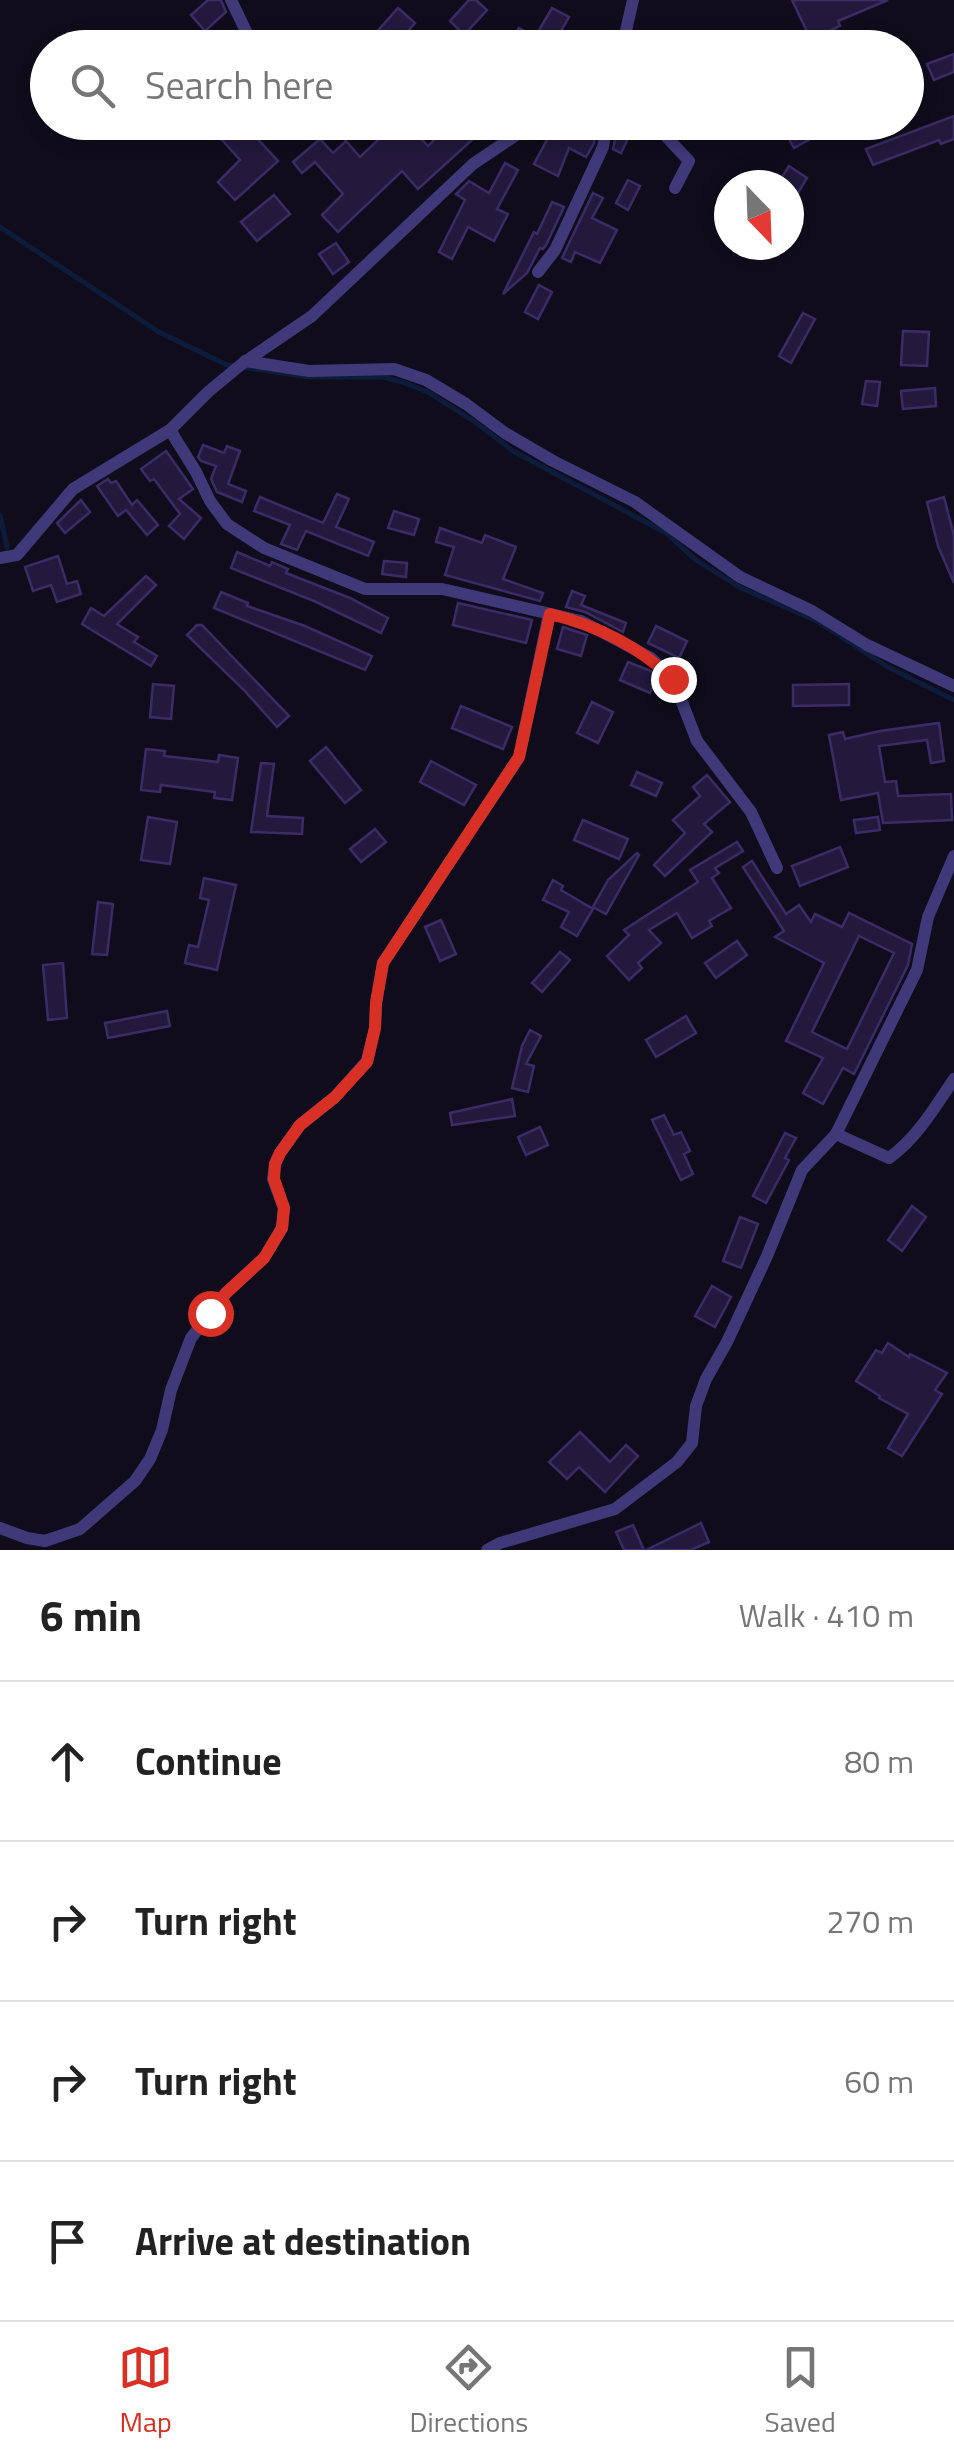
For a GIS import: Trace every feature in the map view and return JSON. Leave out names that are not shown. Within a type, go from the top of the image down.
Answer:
[{"type":"street","points":[[231,0],[245,30]]},
{"type":"street","points":[[626,30],[633,0]]},
{"type":"street","points":[[0,558],[17,555],[72,489],[170,430],[244,362],[312,316],[473,164],[509,140]]},
{"type":"street","points":[[538,272],[556,250],[605,140]]},
{"type":"street","points":[[670,140],[689,160],[675,188]]},
{"type":"street","points":[[244,362],[309,371],[394,368],[426,380],[553,462],[635,502],[740,578],[954,686]]},
{"type":"street","points":[[170,430],[210,501],[228,524],[264,548],[365,589],[442,589],[581,621],[651,658],[673,679],[698,741],[751,812],[777,868]]},
{"type":"street","points":[[0,1528],[44,1541],[80,1529],[135,1481],[150,1459],[191,1338],[226,1293],[264,1258],[282,1228],[284,1208],[274,1179],[280,1153],[300,1125],[335,1097],[367,1062],[383,963],[519,757],[550,614]]},
{"type":"street","points":[[487,1550],[615,1509],[677,1462],[692,1442],[696,1406],[706,1379],[751,1290],[802,1170],[836,1134],[917,970],[928,917],[954,856]]},
{"type":"street","points":[[836,1134],[889,1158],[928,1118],[954,1079]]},
{"type":"building","points":[[208,0],[221,0],[226,12],[206,30],[191,15]]},
{"type":"building","points":[[469,0],[476,0],[487,10],[469,30],[459,30],[450,21]]},
{"type":"building","points":[[792,0],[888,0],[838,21],[840,26],[832,30],[806,30]]},
{"type":"building","points":[[398,8],[415,23],[409,30],[378,30]]},
{"type":"building","points":[[552,8],[569,17],[562,30],[539,30]]},
{"type":"building","points":[[954,54],[954,72],[934,80],[927,64]]},
{"type":"building","points":[[954,116],[954,139],[941,144],[939,140],[873,165],[866,149],[890,140],[924,140],[924,127]]},
{"type":"building","points":[[222,140],[259,140],[278,161],[235,200],[218,182],[240,160]]},
{"type":"building","points":[[319,140],[333,153],[346,141],[360,157],[378,140],[422,140],[428,146],[434,140],[472,140],[418,189],[402,171],[338,232],[322,215],[343,194],[315,162],[302,173],[293,162]]},
{"type":"building","points":[[547,140],[594,140],[586,157],[569,148],[558,176],[534,164]]},
{"type":"building","points":[[615,140],[627,140],[621,153],[613,149]]},
{"type":"building","points":[[790,140],[808,140],[794,148]]},
{"type":"building","points":[[505,163],[518,170],[497,209],[508,214],[494,241],[468,227],[452,259],[439,252],[465,200],[456,194],[469,181],[489,193]]},
{"type":"building","points":[[628,180],[640,186],[628,210],[616,203]]},
{"type":"building","points":[[593,193],[603,198],[592,218],[617,230],[600,263],[575,252],[571,262],[562,258]]},
{"type":"building","points":[[274,195],[290,214],[257,241],[241,222]]},
{"type":"building","points":[[552,202],[564,207],[546,245],[540,248],[527,273],[503,294],[534,232],[537,234]]},
{"type":"building","points":[[336,243],[349,262],[333,274],[319,254]]},
{"type":"building","points":[[539,285],[552,292],[538,319],[525,312]]},
{"type":"building","points":[[803,313],[815,319],[791,363],[779,356]]},
{"type":"building","points":[[903,331],[929,332],[927,366],[901,365]]},
{"type":"building","points":[[866,381],[880,382],[877,406],[862,404]]},
{"type":"building","points":[[935,388],[936,406],[903,409],[901,391]]},
{"type":"building","points":[[203,445],[224,453],[227,446],[240,451],[228,484],[246,491],[242,502],[217,492],[211,479],[216,466],[198,457]]},
{"type":"building","points":[[166,451],[193,489],[179,499],[201,518],[184,539],[169,526],[180,514],[154,479],[150,481],[141,469]]},
{"type":"building","points":[[108,479],[111,483],[116,481],[132,505],[137,500],[158,525],[147,535],[126,510],[118,516],[97,486]]},
{"type":"building","points":[[337,494],[349,499],[336,527],[374,542],[368,556],[306,531],[297,550],[281,544],[290,525],[254,511],[260,497],[323,523]]},
{"type":"building","points":[[944,497],[954,536],[954,583],[938,546],[927,502]]},
{"type":"building","points":[[81,500],[90,512],[65,533],[57,523]]},
{"type":"building","points":[[394,511],[419,519],[414,535],[388,528]]},
{"type":"building","points":[[440,528],[482,543],[485,535],[516,547],[503,579],[543,593],[540,601],[445,575],[454,547],[436,542]]},
{"type":"building","points":[[237,552],[270,566],[272,562],[288,569],[286,573],[388,618],[381,633],[231,568]]},
{"type":"building","points":[[58,556],[67,584],[77,581],[81,594],[57,602],[51,585],[33,591],[25,567]]},
{"type":"building","points":[[384,561],[407,563],[406,577],[382,574]]},
{"type":"building","points":[[146,576],[156,585],[117,624],[138,637],[134,642],[157,656],[151,666],[82,624],[91,608],[104,616]]},
{"type":"building","points":[[572,591],[585,596],[581,605],[626,623],[623,632],[585,612],[566,607]]},
{"type":"building","points":[[221,592],[372,656],[365,670],[214,608]]},
{"type":"building","points":[[458,603],[532,620],[526,643],[453,625]]},
{"type":"building","points":[[202,625],[289,716],[277,727],[187,635]]},
{"type":"building","points":[[656,626],[687,641],[679,658],[648,643]]},
{"type":"building","points":[[563,627],[587,635],[581,656],[557,649]]},
{"type":"building","points":[[628,662],[651,671],[657,678],[650,693],[620,680]]},
{"type":"building","points":[[153,684],[174,686],[171,719],[150,717]]},
{"type":"building","points":[[849,684],[849,705],[793,706],[793,685]]},
{"type":"building","points":[[592,702],[613,712],[598,743],[577,733]]},
{"type":"building","points":[[461,706],[512,727],[503,749],[452,728]]},
{"type":"building","points":[[939,723],[944,761],[931,763],[927,740],[879,746],[885,782],[896,781],[898,796],[951,794],[952,820],[883,823],[878,793],[841,800],[829,735],[843,732],[845,739]]},
{"type":"building","points":[[326,747],[361,790],[345,803],[310,761]]},
{"type":"building","points":[[146,749],[165,751],[164,756],[218,762],[219,755],[238,758],[232,800],[214,798],[215,792],[161,785],[160,792],[141,790]]},
{"type":"building","points":[[431,761],[476,785],[464,805],[420,782]]},
{"type":"building","points":[[261,763],[274,764],[267,816],[303,818],[302,834],[251,832]]},
{"type":"building","points":[[637,772],[662,783],[656,796],[631,785]]},
{"type":"building","points":[[707,775],[730,802],[704,824],[712,832],[665,876],[654,865],[685,833],[673,820],[700,796],[693,787]]},
{"type":"building","points":[[148,817],[177,822],[170,864],[141,860]]},
{"type":"building","points":[[878,817],[880,830],[856,833],[854,820]]},
{"type":"building","points":[[583,820],[628,839],[619,859],[574,840]]},
{"type":"building","points":[[375,829],[386,842],[361,862],[350,849]]},
{"type":"building","points":[[737,842],[743,851],[715,868],[719,873],[712,878],[731,908],[709,921],[712,926],[692,938],[677,913],[649,930],[661,943],[638,963],[642,968],[629,980],[607,956],[629,935],[624,930],[698,882],[690,870]]},
{"type":"building","points":[[840,847],[848,867],[800,886],[792,866]]},
{"type":"building","points":[[637,853],[606,914],[593,907],[608,880]]},
{"type":"building","points":[[752,861],[786,914],[799,905],[811,922],[815,914],[842,927],[849,913],[912,944],[908,965],[854,1074],[843,1068],[823,1104],[803,1093],[823,1058],[786,1041],[824,963],[775,937],[784,931],[743,867]],"holes":[[[859,936],[894,953],[847,1049],[812,1032]]]},
{"type":"building","points":[[204,878],[236,885],[217,970],[185,963],[189,945],[198,947],[209,900],[200,898]]},
{"type":"building","points":[[553,880],[563,886],[561,890],[593,909],[577,936],[561,927],[569,912],[543,900]]},
{"type":"building","points":[[98,902],[113,904],[107,955],[92,954]]},
{"type":"building","points":[[441,920],[456,954],[440,961],[425,927]]},
{"type":"building","points":[[737,941],[747,955],[716,978],[705,963]]},
{"type":"building","points":[[560,952],[570,960],[542,992],[532,983]]},
{"type":"building","points":[[63,963],[67,1018],[48,1020],[43,965]]},
{"type":"building","points":[[167,1011],[170,1026],[108,1038],[105,1023]]},
{"type":"building","points":[[686,1016],[696,1033],[656,1057],[646,1040]]},
{"type":"building","points":[[530,1030],[541,1036],[526,1064],[534,1066],[528,1092],[512,1088]]},
{"type":"building","points":[[512,1099],[515,1116],[452,1125],[450,1113]]},
{"type":"building","points":[[664,1115],[674,1135],[681,1132],[690,1151],[684,1154],[693,1174],[681,1180],[652,1120]]},
{"type":"building","points":[[540,1127],[548,1145],[526,1155],[518,1137]]},
{"type":"building","points":[[785,1133],[796,1138],[766,1203],[753,1196]]},
{"type":"building","points":[[912,1206],[926,1217],[902,1251],[888,1240]]},
{"type":"building","points":[[740,1217],[758,1224],[741,1268],[723,1261]]},
{"type":"building","points":[[712,1286],[731,1297],[715,1327],[695,1316]]},
{"type":"building","points":[[888,1343],[947,1373],[935,1390],[942,1394],[902,1456],[888,1448],[908,1414],[856,1381],[876,1350],[882,1353]]},
{"type":"building","points":[[580,1432],[610,1462],[626,1445],[638,1456],[605,1492],[579,1467],[567,1479],[549,1462]]},
{"type":"building","points":[[701,1523],[709,1542],[691,1550],[646,1550]]},
{"type":"building","points":[[633,1525],[644,1550],[624,1550],[616,1532]]},
{"type":"waterway","points":[[0,227],[159,332],[227,365],[309,377],[382,377],[428,392],[513,451],[666,533],[696,560],[741,588],[817,621],[886,666],[954,700]]},
{"type":"waterway","points":[[0,515],[7,547]]},
{"type":"route","points":[[210,1313],[264,1258],[282,1228],[284,1208],[274,1179],[280,1153],[300,1125],[335,1097],[367,1062],[383,963],[519,757],[550,614],[581,621],[626,643],[651,658],[673,679]]}]
